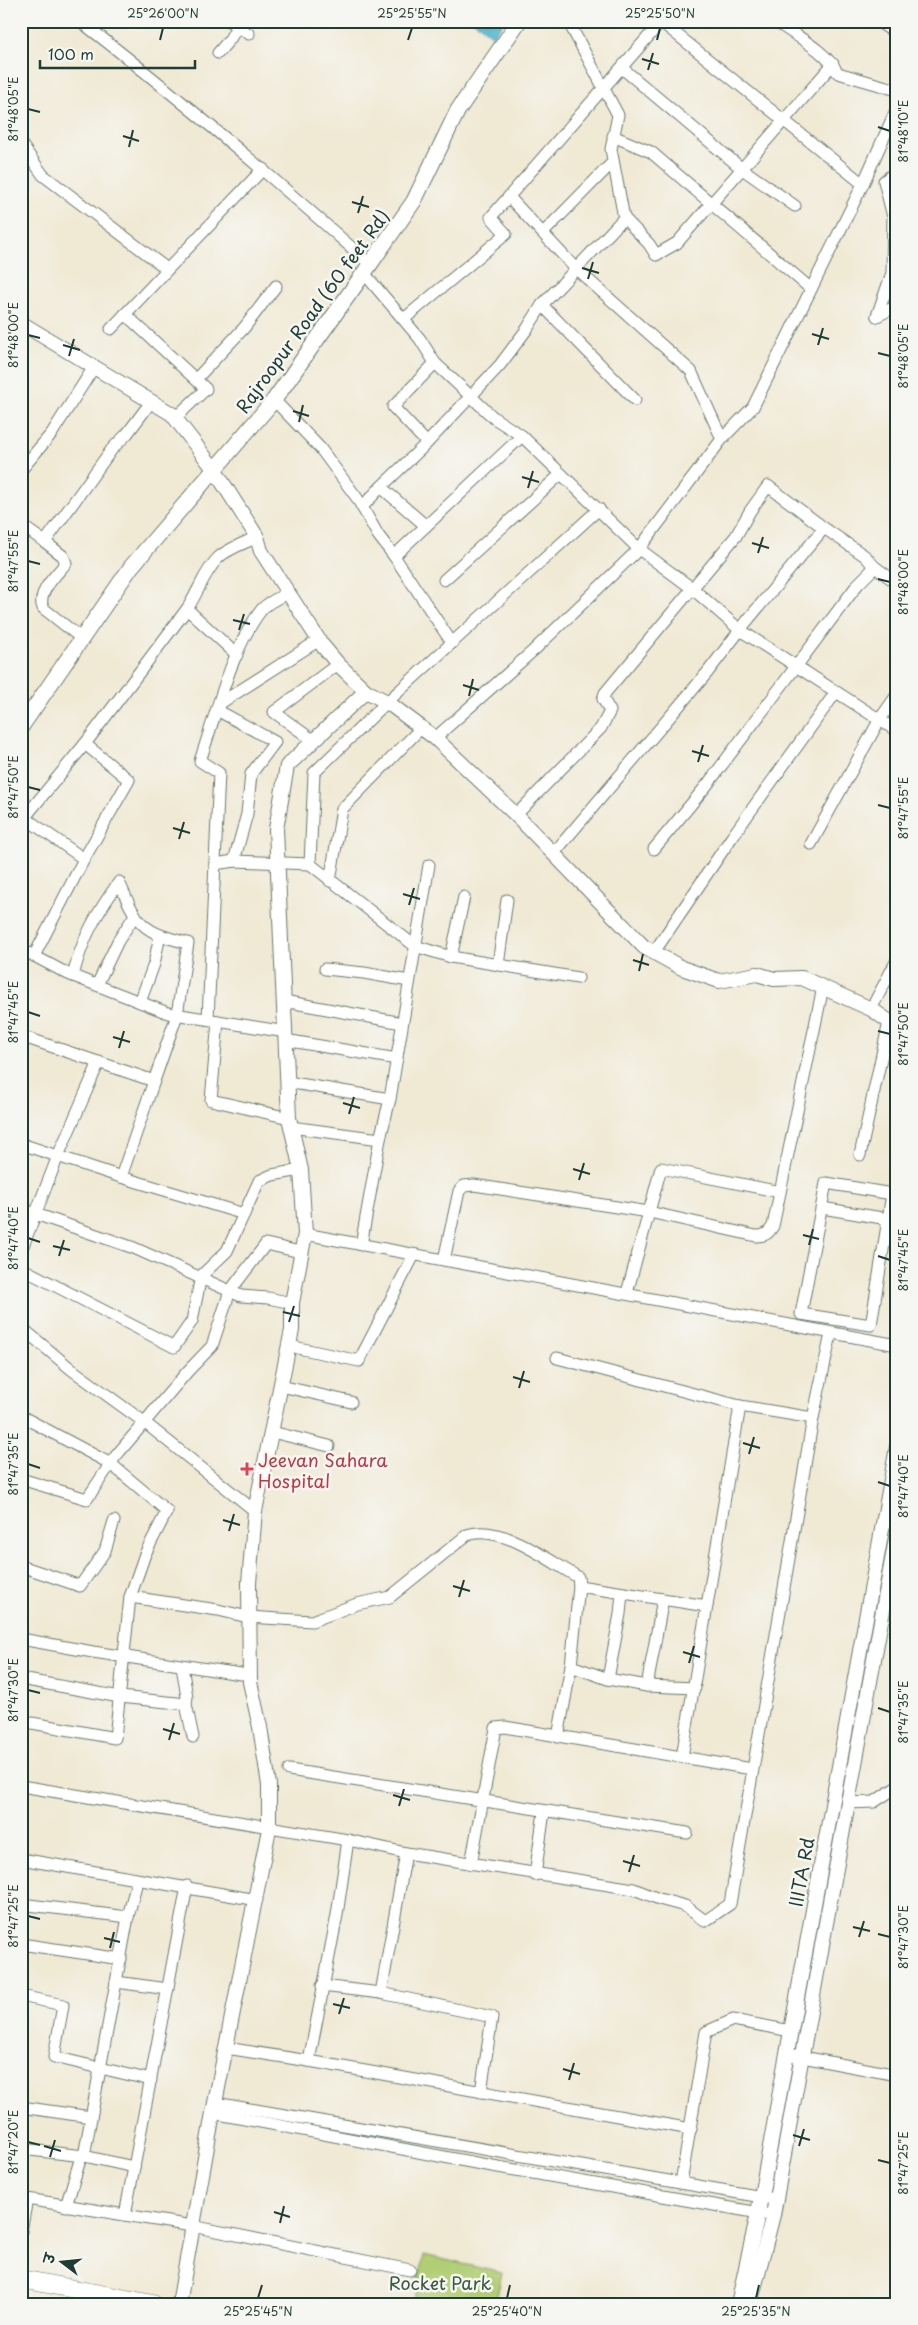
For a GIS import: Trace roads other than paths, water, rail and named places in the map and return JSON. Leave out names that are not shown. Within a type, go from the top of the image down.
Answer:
[{"type":"main road","name":"Rajroopur Road (60 feet Rd)","points":[[21,727],[131,567],[274,400],[414,201],[458,110],[519,21]]},
{"type":"main road","points":[[21,2279],[153,2304]]},
{"type":"main road","points":[[21,2290],[96,2304]]},
{"type":"street","points":[[80,21],[263,168],[367,268],[420,339],[435,363],[494,418],[522,436],[639,549],[693,589],[740,630],[897,731]]},
{"type":"street","points":[[568,21],[618,115],[611,149],[624,218],[649,244],[656,256],[677,243],[782,120],[833,64]]},
{"type":"street","points":[[877,21],[897,34]]},
{"type":"street","points":[[404,319],[506,234],[492,217],[661,22],[863,184]]},
{"type":"street","points":[[776,22],[807,42],[833,64],[838,73],[897,90]]},
{"type":"street","points":[[218,53],[230,39],[235,23],[249,34]]},
{"type":"street","points":[[622,68],[741,168],[795,206]]},
{"type":"street","points":[[435,738],[534,650],[639,549],[722,439],[753,407],[863,184],[897,108]]},
{"type":"street","points":[[614,136],[652,152],[811,289]]},
{"type":"street","points":[[21,144],[43,174],[167,269]]},
{"type":"street","points":[[543,233],[613,162]]},
{"type":"street","points":[[111,329],[263,168]]},
{"type":"street","points":[[884,181],[897,171]]},
{"type":"street","points":[[884,181],[897,182]]},
{"type":"street","points":[[884,181],[893,217],[892,273],[877,316],[897,306]]},
{"type":"street","points":[[509,197],[575,268],[691,372],[722,439]]},
{"type":"street","points":[[362,507],[427,443],[500,365],[527,329],[542,304],[624,218]]},
{"type":"street","points":[[196,380],[244,328],[276,286]]},
{"type":"street","points":[[542,304],[635,400]]},
{"type":"street","points":[[125,314],[206,389],[175,418]]},
{"type":"street","points":[[21,322],[172,414],[214,469],[257,537],[261,551],[319,640],[338,664],[366,691],[387,702],[435,738],[516,814],[644,947],[682,968],[719,981],[757,974],[774,979],[802,978],[871,1009],[893,1024],[860,1155]]},
{"type":"street","points":[[427,443],[393,407],[435,363]]},
{"type":"street","points":[[21,470],[52,433],[94,368]]},
{"type":"street","points":[[274,400],[320,448],[362,507],[378,535],[452,643]]},
{"type":"street","points":[[45,542],[112,449],[127,434],[151,402]]},
{"type":"street","points":[[394,556],[522,436]]},
{"type":"street","points":[[444,580],[561,474]]},
{"type":"street","points":[[516,814],[601,728],[610,711],[603,699],[605,694],[736,536],[750,511],[768,486],[865,556],[875,567],[897,583]]},
{"type":"street","points":[[381,487],[426,526]]},
{"type":"street","points":[[310,864],[314,772],[387,702],[599,510]]},
{"type":"street","points":[[21,525],[63,556],[66,563],[42,594],[40,602],[43,608],[81,638]]},
{"type":"street","points":[[554,853],[707,673],[824,528]]},
{"type":"street","points":[[84,859],[23,816],[85,744],[187,609],[196,596],[201,583],[219,557],[257,537]]},
{"type":"street","points":[[654,849],[707,785],[858,584],[875,567]]},
{"type":"street","points":[[288,593],[263,607],[246,635],[218,707],[200,761],[219,773],[215,864],[212,1100],[290,1122],[380,1139]]},
{"type":"street","points":[[187,609],[237,655]]},
{"type":"street","points":[[218,707],[319,640]]},
{"type":"street","points":[[314,741],[274,712],[338,664]]},
{"type":"street","points":[[179,2304],[214,2108],[257,1900],[269,1829],[269,1785],[260,1727],[250,1682],[248,1617],[255,1511],[292,1330],[292,1303],[300,1252],[305,1234],[301,1170],[290,1122],[287,1082],[276,830],[287,766],[366,691]]},
{"type":"street","points":[[654,952],[732,837],[836,692]]},
{"type":"street","points":[[810,844],[880,719],[897,695]]},
{"type":"street","points":[[218,707],[275,742],[251,774],[247,814],[234,860]]},
{"type":"street","points":[[330,880],[342,809],[421,728]]},
{"type":"street","points":[[34,956],[84,859],[129,780],[85,744]]},
{"type":"street","points":[[215,864],[234,860],[278,864],[310,864],[415,946],[451,957],[578,978]]},
{"type":"street","points":[[361,1245],[380,1139],[390,1099],[430,865]]},
{"type":"street","points":[[73,976],[78,956],[96,914],[119,882],[135,915],[144,928],[188,943],[177,1015],[121,1177]]},
{"type":"street","points":[[451,957],[464,897]]},
{"type":"street","points":[[498,965],[507,900]]},
{"type":"street","points":[[97,985],[118,941],[135,915]]},
{"type":"street","points":[[140,1002],[154,964],[160,935]]},
{"type":"street","points":[[21,949],[73,976],[177,1015],[213,1020],[396,1059]]},
{"type":"street","points":[[871,1009],[897,960]]},
{"type":"street","points":[[325,969],[364,973],[409,981]]},
{"type":"street","points":[[444,1260],[459,1191],[464,1186],[474,1185],[649,1212],[756,1236],[763,1236],[769,1232],[774,1226],[824,987]]},
{"type":"street","points":[[284,1001],[402,1023]]},
{"type":"street","points":[[23,1040],[154,1080]]},
{"type":"street","points":[[21,1251],[58,1156],[99,1062]]},
{"type":"street","points":[[287,1082],[390,1099]]},
{"type":"street","points":[[21,1144],[121,1177],[244,1214]]},
{"type":"street","points":[[627,1293],[661,1168],[780,1192]]},
{"type":"street","points":[[21,1268],[174,1347],[192,1321],[201,1276],[227,1251],[259,1181],[272,1175],[301,1170]]},
{"type":"street","points":[[826,1182],[894,1194],[888,1219],[872,1325],[801,1314],[826,1182]]},
{"type":"street","points":[[822,1208],[888,1219]]},
{"type":"street","points":[[21,1209],[134,1248],[201,1276],[241,1296],[268,1298],[292,1303]]},
{"type":"street","points":[[305,1234],[897,1345]]},
{"type":"street","points":[[21,1479],[87,1499],[111,1464],[144,1422],[212,1346],[230,1291],[266,1244],[300,1252]]},
{"type":"street","points":[[289,1346],[359,1361],[414,1255]]},
{"type":"street","points":[[21,1327],[71,1369],[144,1422],[255,1511]]},
{"type":"street","points":[[21,1786],[269,1829],[348,1840],[406,1853],[535,1875],[634,1889],[685,1906],[705,1922],[730,1904],[813,1418],[831,1334]]},
{"type":"street","points":[[557,1358],[740,1406],[813,1418]]},
{"type":"street","points":[[281,1386],[351,1402]]},
{"type":"street","points":[[682,1757],[695,1688],[740,1406]]},
{"type":"street","points":[[21,1416],[111,1464],[167,1511],[145,1554],[130,1597],[115,1738],[21,1721]]},
{"type":"street","points":[[272,1432],[329,1446]]},
{"type":"street","name":"IIITA Rd","points":[[750,2303],[758,2213],[893,1484],[897,1446]]},
{"type":"street","points":[[21,1566],[80,1586],[105,1551],[114,1521]]},
{"type":"street","points":[[130,1597],[218,1610],[248,1617],[312,1620],[357,1604],[390,1597],[467,1535],[477,1532],[510,1538],[578,1577],[580,1586],[571,1666],[558,1737]]},
{"type":"street","name":"IIITA Rd","points":[[750,2303],[773,2215],[897,1533]]},
{"type":"street","points":[[580,1586],[707,1606]]},
{"type":"street","points":[[608,1679],[622,1593]]},
{"type":"street","points":[[871,1595],[885,1597]]},
{"type":"street","points":[[647,1686],[663,1599]]},
{"type":"street","points":[[21,1639],[124,1657],[241,1674]]},
{"type":"street","points":[[182,1666],[187,1697],[186,1704],[193,1737]]},
{"type":"street","points":[[571,1666],[608,1679],[647,1686],[695,1688]]},
{"type":"street","points":[[21,1679],[120,1697],[186,1704]]},
{"type":"street","points":[[471,1864],[496,1728],[505,1727],[752,1769]]},
{"type":"street","points":[[289,1770],[544,1812],[687,1833]]},
{"type":"street","points":[[848,1803],[874,1802],[897,1787]]},
{"type":"street","points":[[535,1875],[544,1812]]},
{"type":"street","points":[[309,2061],[337,1914],[348,1840]]},
{"type":"street","points":[[381,1993],[406,1853]]},
{"type":"street","points":[[21,1859],[137,1881],[187,1886],[257,1900]]},
{"type":"street","points":[[66,2206],[83,2156],[101,2070],[128,1917],[137,1881]]},
{"type":"street","points":[[125,2215],[187,1886]]},
{"type":"street","points":[[21,1904],[128,1917]]},
{"type":"street","points":[[21,1944],[121,1959]]},
{"type":"street","points":[[116,1982],[168,1989]]},
{"type":"street","points":[[322,1986],[381,1993],[492,2017],[480,2092]]},
{"type":"street","points":[[21,1996],[63,2005],[54,2058],[151,2080]]},
{"type":"street","points":[[682,2183],[706,2032],[733,2020],[791,2031]]},
{"type":"street","points":[[226,2048],[691,2129]]},
{"type":"street","points":[[787,2054],[897,2075]]},
{"type":"street","points":[[21,2107],[91,2117]]},
{"type":"street","points":[[214,2108],[682,2183],[775,2200]]},
{"type":"street","points":[[214,2108],[773,2215]]},
{"type":"street","points":[[21,2149],[83,2156],[134,2167]]},
{"type":"street","points":[[21,2231],[24,2199],[192,2226],[410,2270]]},
{"type":"water","points":[[474,21],[501,21],[503,23],[493,36]]},
{"type":"place","name":"Jeevan Sahara Hospital","points":[[247,1469]]},
{"type":"park label","name":"Rocket Park","points":[[440,2282]]}]
